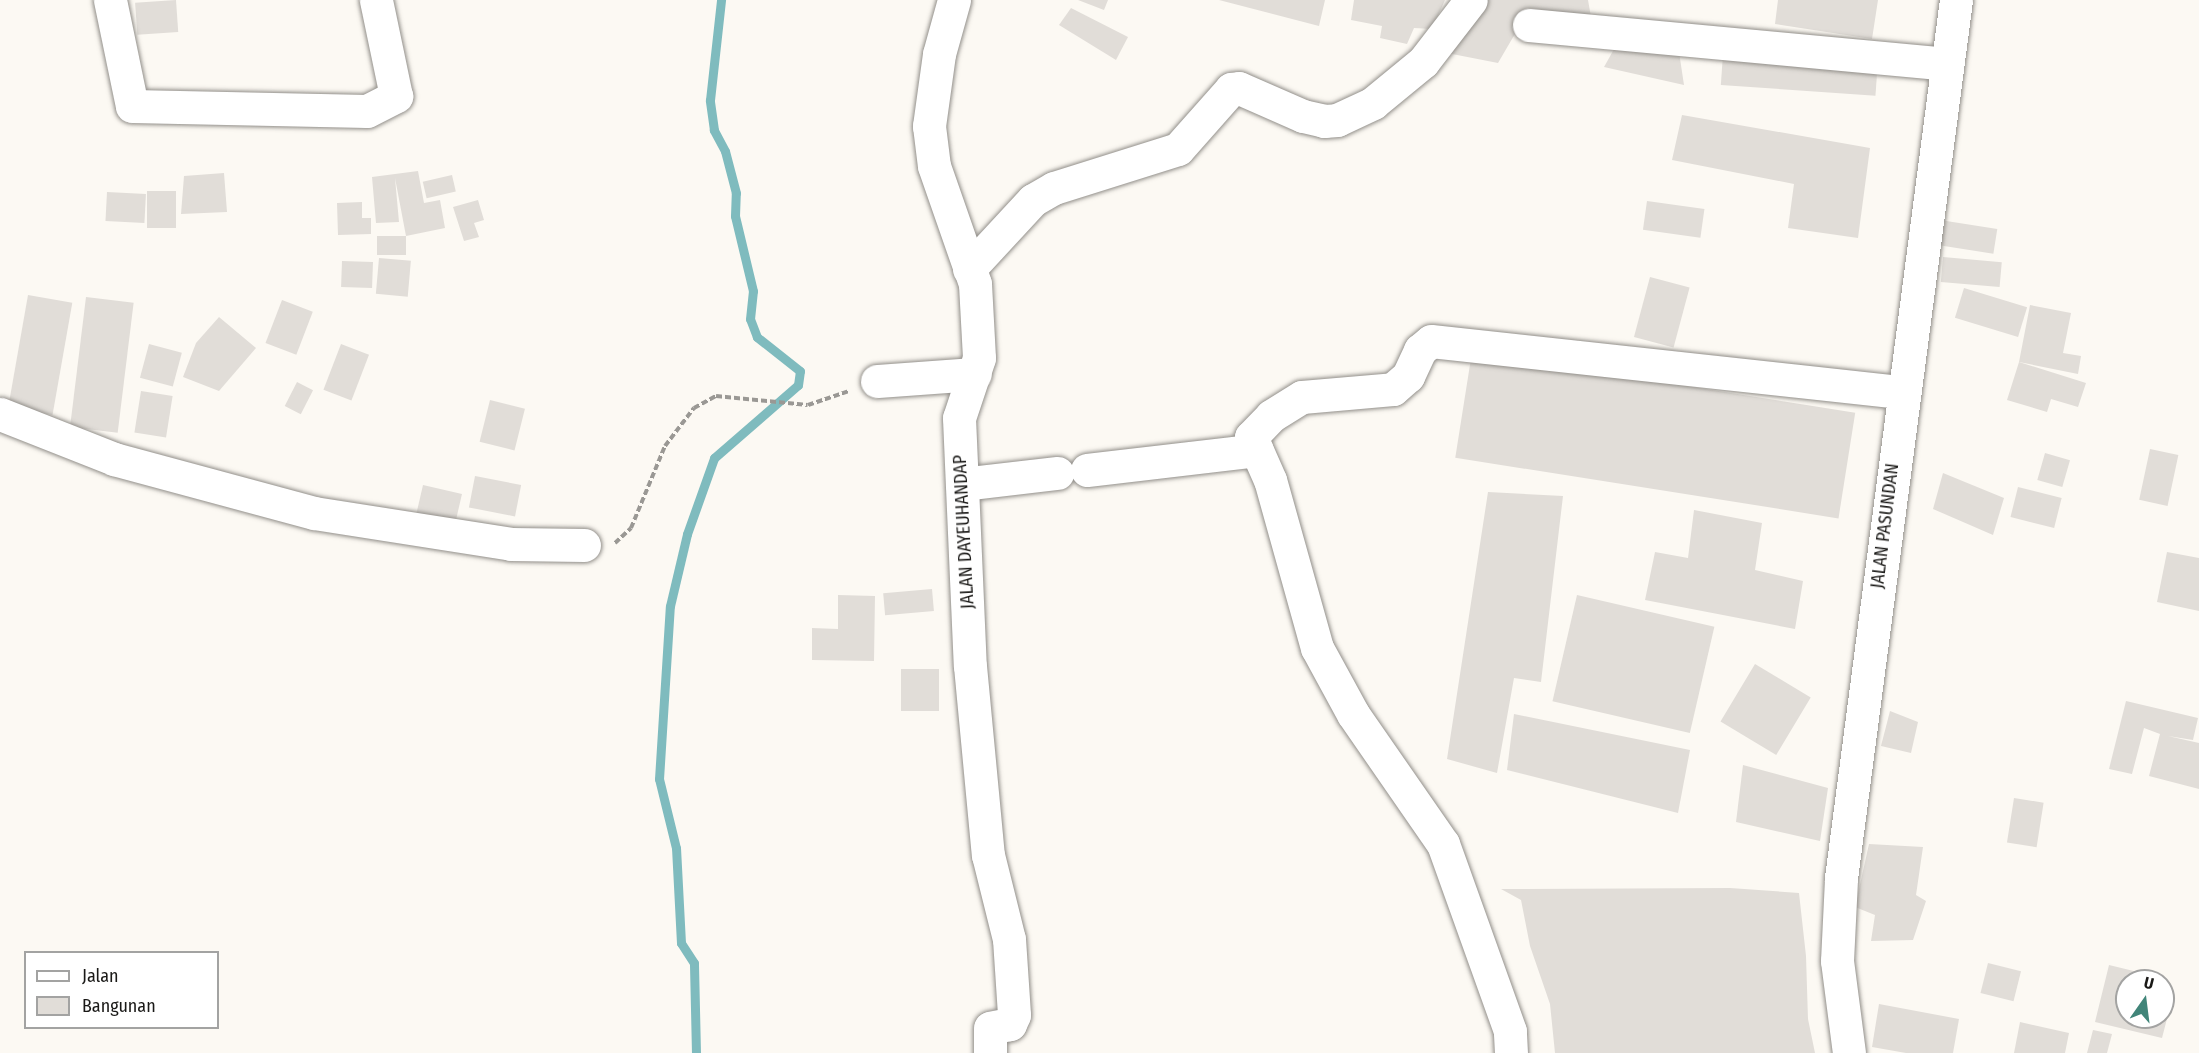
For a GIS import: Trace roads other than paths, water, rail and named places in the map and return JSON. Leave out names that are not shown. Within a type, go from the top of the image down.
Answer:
[{"type":"street","points":[[110,0],[132,106],[367,111],[396,96],[376,0]]},
{"type":"street","name":"JALAN DAYEUHANDAP","points":[[954,0],[939,54],[929,126],[934,166],[972,276],[977,366],[959,418],[970,666],[988,855],[1009,939],[1014,1015],[1010,1024],[992,1027],[988,1031],[990,1053]]},
{"type":"street","points":[[972,276],[1033,200],[1054,188],[1178,149],[1231,88],[1239,88],[1303,116],[1324,121],[1337,120],[1373,103],[1423,62],[1471,0]]},
{"type":"street","name":"JALAN PASUNDAN","points":[[1849,1053],[1838,961],[1841,878],[1956,0]]},
{"type":"street","points":[[1530,25],[1947,64]]},
{"type":"street","points":[[1511,1053],[1510,1031],[1443,844],[1353,714],[1317,648],[1270,480],[1251,436],[1271,416],[1302,397],[1393,389],[1408,376],[1420,350],[1431,341],[1903,392]]},
{"type":"street","points":[[878,381],[977,366]]},
{"type":"street","points":[[0,414],[114,459],[314,513],[511,544],[584,545]]},
{"type":"street","points":[[962,484],[1257,450]]},
{"type":"waterway","points":[[696,1053],[694,963],[681,943],[676,848],[659,779],[670,606],[687,534],[714,458],[798,385],[800,371],[757,337],[750,319],[753,291],[735,216],[736,193],[725,151],[714,130],[710,100],[721,0]]}]
